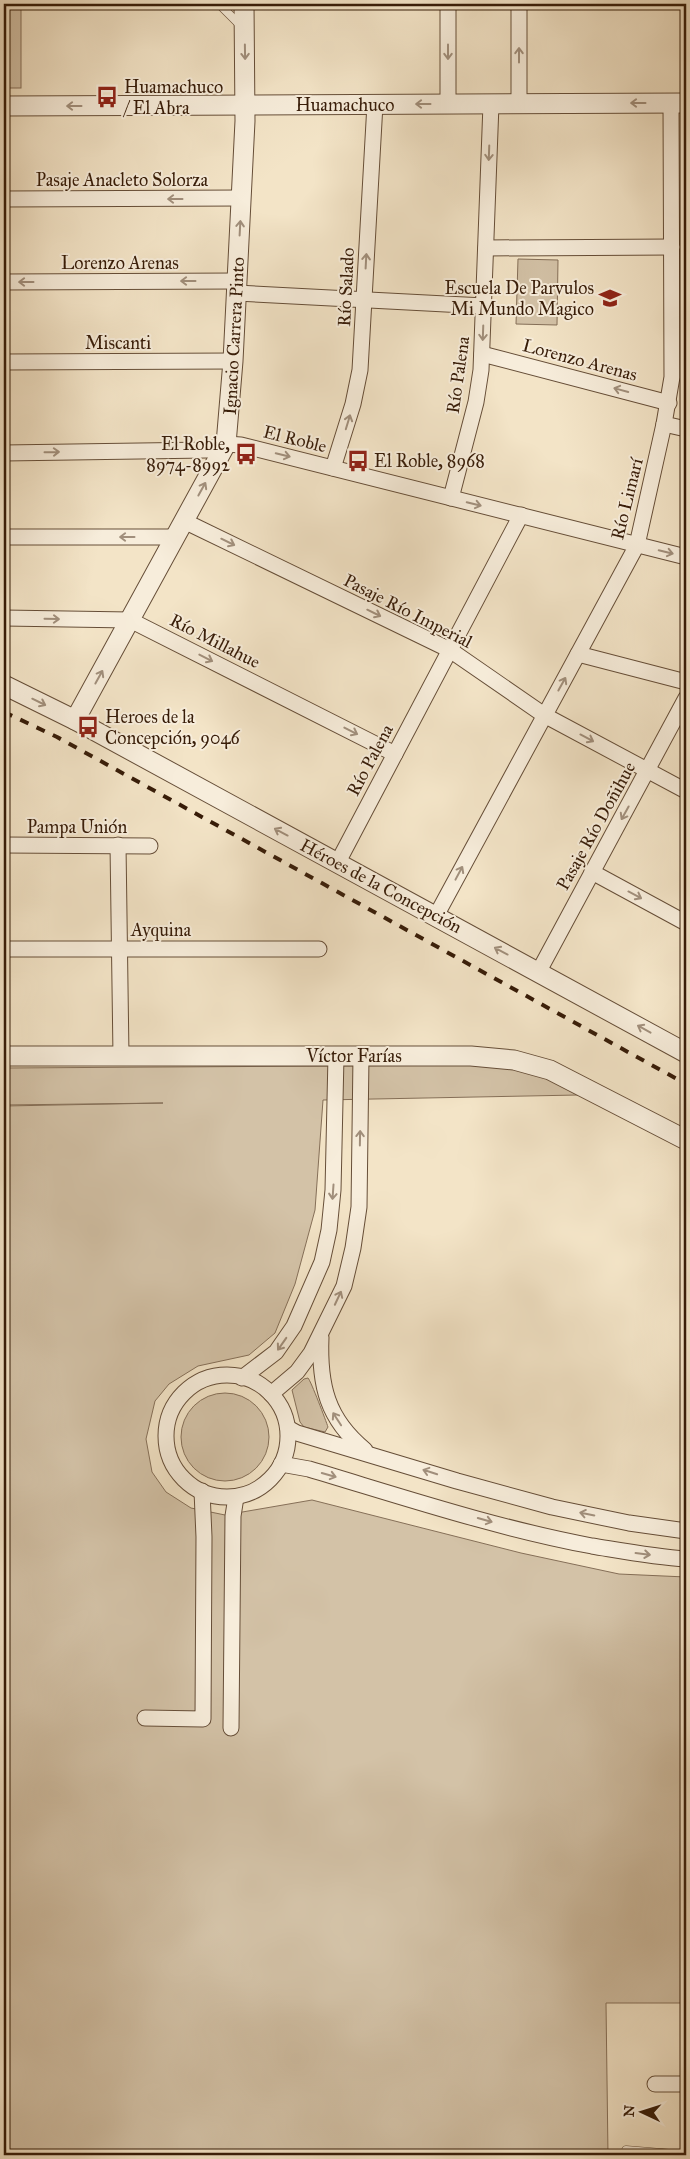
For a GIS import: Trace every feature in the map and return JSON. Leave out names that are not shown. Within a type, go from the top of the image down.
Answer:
[{"type":"street","name":"Ignacio Carrera Pinto","points":[[75,720],[226,444],[233,361],[245,105],[244,4]]},
{"type":"street","points":[[448,4],[448,104]]},
{"type":"street","points":[[518,4],[519,104]]},
{"type":"street","name":"Huamachuco","points":[[4,106],[679,103]]},
{"type":"street","name":"Río Limarí","points":[[436,916],[637,544],[664,424],[672,376],[672,248],[679,225],[679,103]]},
{"type":"street","name":"Río Salado","points":[[333,468],[358,389],[375,104]]},
{"type":"street","name":"Río Palena","points":[[451,498],[476,402],[482,354],[491,104]]},
{"type":"street","name":"Pasaje Anacleto Solorza","points":[[4,199],[241,198]]},
{"type":"street","points":[[486,248],[672,248]]},
{"type":"street","name":"Lorenzo Arenas","points":[[4,282],[237,287],[364,300],[484,306]]},
{"type":"street","name":"Lorenzo Arenas","points":[[482,354],[668,403]]},
{"type":"street","name":"Miscanti","points":[[4,362],[233,361]]},
{"type":"street","points":[[664,424],[686,429]]},
{"type":"street","name":"El Roble","points":[[4,453],[207,450],[226,444],[241,445],[686,557]]},
{"type":"street","name":"Río Palena","points":[[338,862],[521,516]]},
{"type":"street","name":"Pasaje Río Imperial","points":[[4,537],[180,529],[450,650],[544,715],[686,791]]},
{"type":"street","name":"Río Millahue","points":[[4,618],[130,620],[395,754]]},
{"type":"street","points":[[578,654],[686,682]]},
{"type":"street","name":"Héroes de la Concepción","points":[[4,685],[75,720],[686,1053]]},
{"type":"street","name":"Pasaje Río Doñihue","points":[[538,971],[686,698]]},
{"type":"street","name":"Pampa Unión","points":[[4,845],[150,846]]},
{"type":"street","points":[[118,845],[121,1056]]},
{"type":"street","points":[[592,872],[686,923]]},
{"type":"street","name":"Ayquina","points":[[4,949],[319,949]]},
{"type":"street","name":"Víctor Farías","points":[[4,1056],[471,1056],[514,1060],[550,1070],[686,1140]]},
{"type":"street","points":[[242,1378],[276,1352],[294,1326],[322,1262],[329,1230],[334,1171],[336,1056]]},
{"type":"street","points":[[271,1394],[297,1372],[311,1353],[344,1286],[353,1248],[359,1207],[360,1056]]},
{"type":"street","points":[[334,1171],[359,1172]]},
{"type":"street","points":[[322,1331],[320,1362],[324,1391],[333,1414],[350,1437],[370,1454]]},
{"type":"street","points":[[215,1376],[235,1376],[255,1382],[271,1394],[284,1413],[288,1428],[288,1444],[281,1464],[266,1483],[254,1492],[225,1498],[190,1485],[177,1471],[169,1454],[166,1435],[170,1415],[180,1397],[196,1384],[215,1376]]},
{"type":"street","points":[[288,1428],[308,1436],[457,1481],[552,1507],[629,1523],[686,1531]]},
{"type":"street","points":[[281,1464],[309,1469],[495,1523],[562,1540],[620,1551],[686,1559]]},
{"type":"street","points":[[145,1718],[204,1718],[202,1491]]},
{"type":"street","points":[[232,1728],[233,1516],[236,1497]]},
{"type":"street","points":[[655,2084],[686,2084]]},
{"type":"lane","points":[[219,4],[244,29]]},
{"type":"lane","points":[[626,2150],[686,2155]]},
{"type":"shaded area","points":[[4,4],[21,4],[21,88],[4,88]]},
{"type":"shaded area","points":[[518,259],[558,260],[557,325],[516,324]]},
{"type":"shaded area","points":[[494,1065],[532,1070],[578,1095],[323,1100],[315,1210],[295,1284],[275,1333],[249,1355],[198,1366],[169,1384],[155,1401],[146,1439],[152,1472],[166,1492],[191,1508],[225,1515],[312,1500],[521,1553],[619,1574],[686,1577],[686,2003],[606,2003],[608,2155],[4,2155],[4,1106],[163,1103],[4,1105],[4,1068]]},
{"type":"shaded area","points":[[308,1378],[328,1427],[325,1432],[304,1427],[300,1422],[292,1390],[304,1379]]},
{"type":"shaded area","points":[[225,1393],[242,1396],[250,1400],[262,1412],[266,1420],[269,1437],[266,1454],[262,1462],[250,1474],[242,1478],[225,1481],[208,1478],[200,1474],[188,1462],[184,1454],[181,1437],[184,1420],[188,1412],[200,1400],[208,1396]]},
{"type":"railway","points":[[4,712],[57,737],[686,1084]]},
{"type":"place","name":"Huamachuco / El Abra","points":[[107,97]]},
{"type":"place","name":"Escuela De Parvulos Mi Mundo Magico","points":[[610,298]]},
{"type":"place","name":"El Roble, 8974-8992","points":[[246,454]]},
{"type":"place","name":"El Roble, 8968","points":[[358,461]]},
{"type":"place","name":"Heroes de la Concepción, 9046","points":[[88,727]]}]
